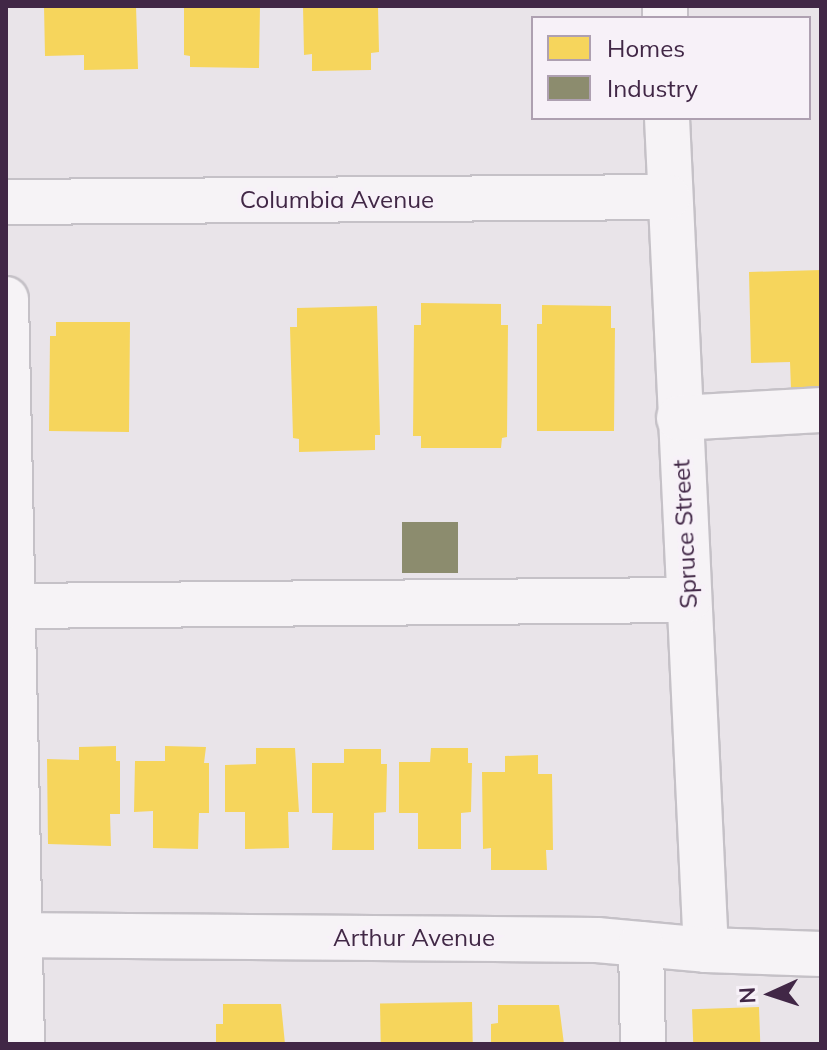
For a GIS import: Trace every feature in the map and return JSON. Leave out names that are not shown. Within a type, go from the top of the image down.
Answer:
[{"type":"street","name":"Spruce Street","points":[[667,120],[668,197],[706,950]]},
{"type":"street","name":"Columbia Avenue","points":[[6,202],[668,197]]},
{"type":"street","points":[[6,299],[13,606],[14,935],[22,1044]]},
{"type":"street","points":[[679,418],[821,410]]},
{"type":"street","points":[[13,606],[688,600]]},
{"type":"street","name":"Arthur Avenue","points":[[14,935],[597,940],[706,950],[821,954]]},
{"type":"street","points":[[641,944],[643,1044]]},
{"type":"building: Homes","points":[[44,6],[136,6],[138,69],[84,70],[84,55],[45,56]]},
{"type":"building: Homes","points":[[184,6],[260,6],[259,68],[190,67],[190,56],[184,55]]},
{"type":"building: Homes","points":[[303,6],[378,6],[379,52],[371,53],[371,70],[312,71],[312,54],[304,55]]},
{"type":"building: Homes","points":[[821,270],[821,388],[791,389],[790,362],[751,363],[749,272]]},
{"type":"building: Homes","points":[[421,303],[501,304],[501,325],[508,325],[507,437],[502,438],[501,448],[421,448],[421,436],[413,436],[414,325],[421,325]]},
{"type":"building: Homes","points":[[542,305],[611,306],[611,328],[615,328],[614,431],[537,431],[537,324],[542,324]]},
{"type":"building: Homes","points":[[377,306],[380,435],[375,435],[375,450],[299,452],[299,439],[293,438],[290,327],[297,327],[297,308]]},
{"type":"building: Homes","points":[[56,322],[130,322],[129,432],[49,431],[50,336],[56,336]]},
{"type":"building: Homes","points":[[116,746],[116,761],[120,761],[120,814],[110,814],[111,846],[48,844],[47,759],[79,760],[79,747]]},
{"type":"building: Homes","points":[[165,746],[206,747],[204,763],[209,763],[209,813],[199,813],[198,849],[153,848],[153,811],[134,812],[135,761],[165,761]]},
{"type":"building: Homes","points":[[256,748],[295,748],[299,812],[288,812],[289,848],[245,849],[245,812],[225,812],[225,765],[256,764]]},
{"type":"building: Homes","points":[[431,748],[468,748],[468,763],[472,763],[471,812],[461,813],[461,849],[418,849],[418,813],[399,813],[399,762],[430,762]]},
{"type":"building: Homes","points":[[344,749],[381,749],[381,764],[387,764],[386,812],[374,813],[374,850],[332,850],[333,813],[312,813],[312,763],[344,763]]},
{"type":"building: Homes","points":[[538,755],[538,774],[552,774],[553,850],[546,850],[547,870],[491,870],[491,848],[483,849],[482,772],[505,772],[505,756]]},
{"type":"building: Homes","points":[[472,1002],[473,1044],[381,1044],[380,1004]]},
{"type":"building: Homes","points":[[223,1004],[281,1004],[285,1044],[216,1044],[216,1024],[223,1024]]},
{"type":"building: Homes","points":[[498,1005],[559,1005],[564,1044],[491,1044],[491,1024],[498,1023]]},
{"type":"building: Homes","points":[[759,1007],[760,1044],[693,1044],[692,1009]]},
{"type":"building: Industry","points":[[402,522],[458,522],[458,573],[402,573]]}]
